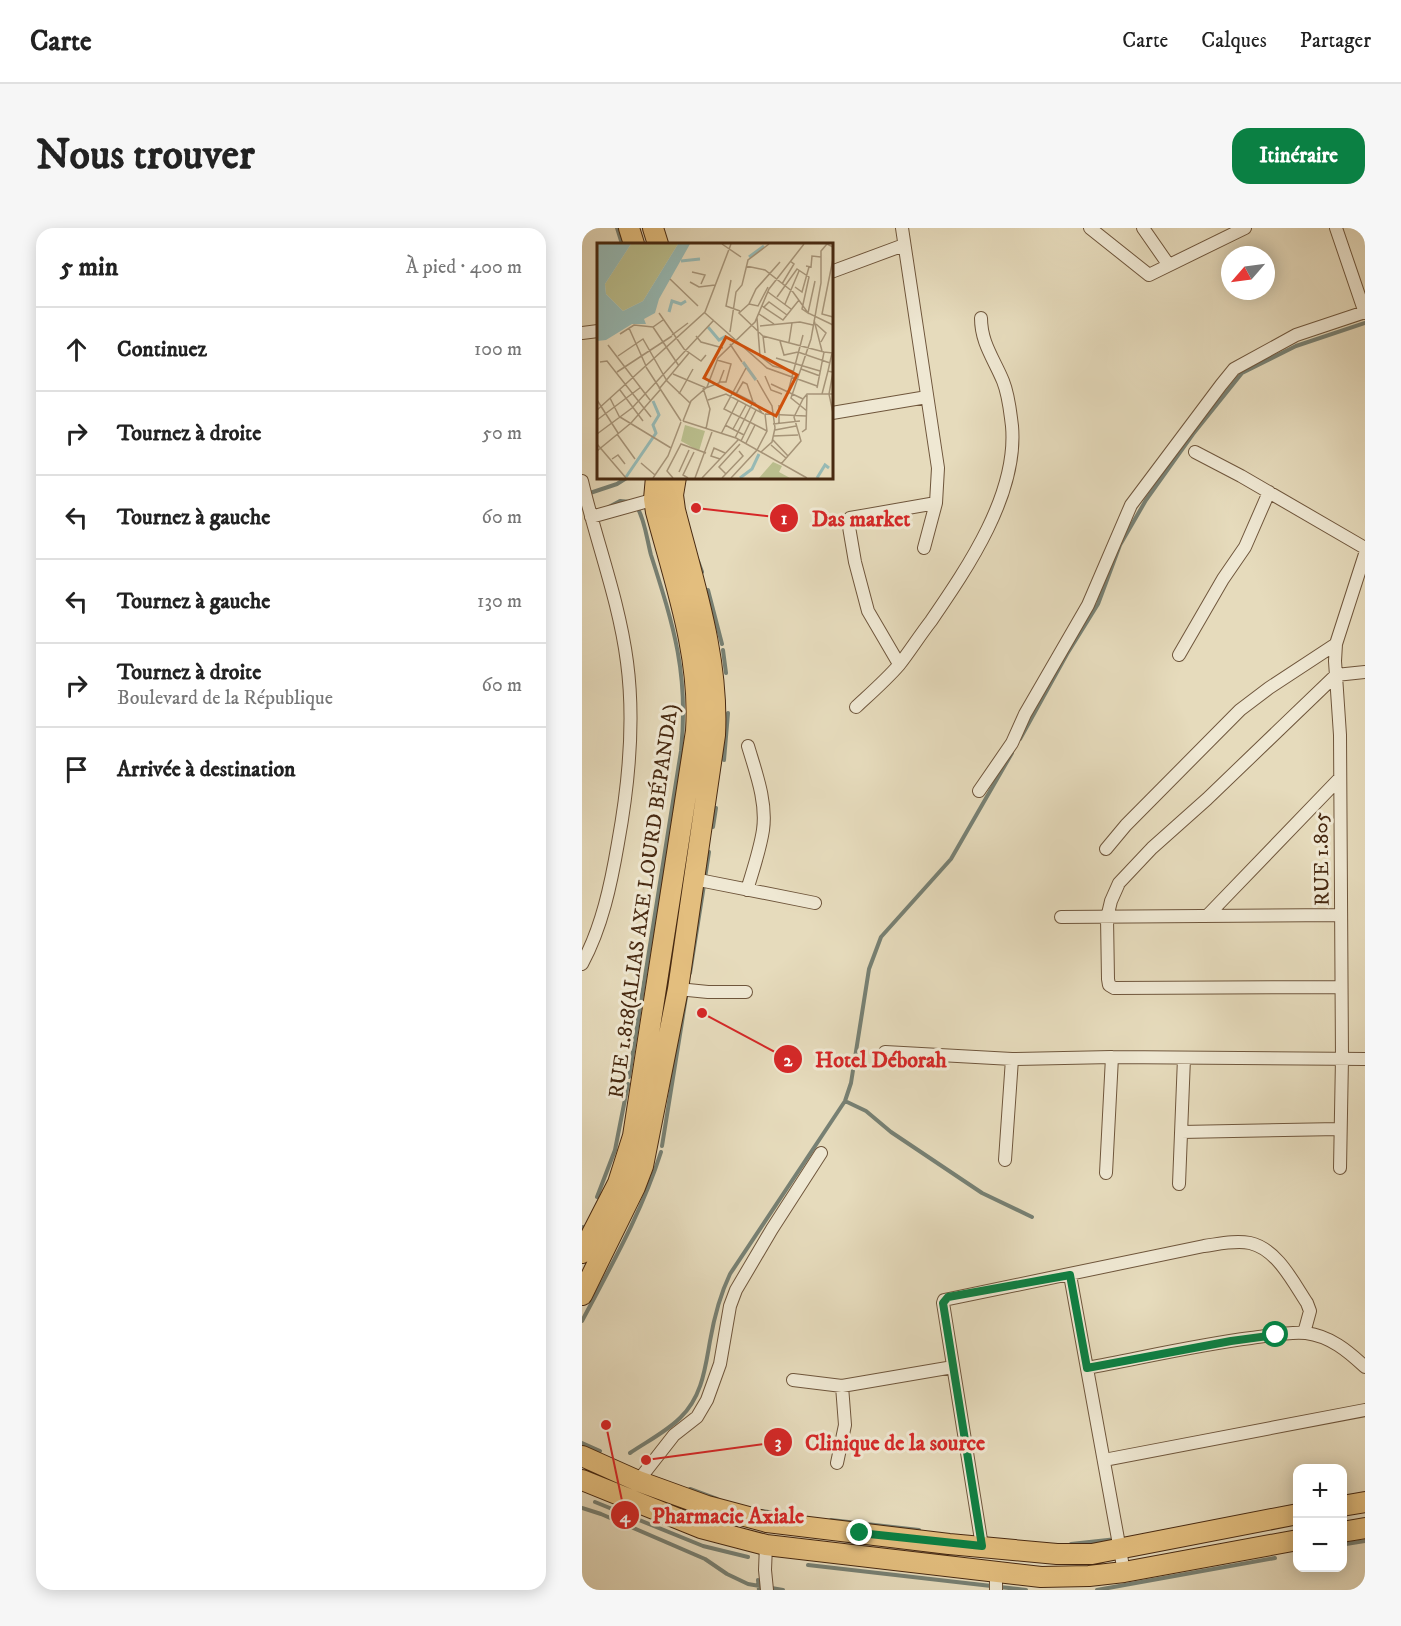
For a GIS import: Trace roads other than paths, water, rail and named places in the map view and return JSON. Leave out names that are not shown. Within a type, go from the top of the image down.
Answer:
[{"type":"main road","points":[[629,228],[634,243]]},
{"type":"main road","points":[[653,228],[658,243]]},
{"type":"main road","name":"RUE 1.818(ALIAS AXE LOURD BÉPANDA)","points":[[582,1295],[643,1166],[678,989],[715,735],[717,706],[714,672],[706,630],[675,510],[668,490],[657,478]]},
{"type":"main road","name":"RUE 1.818(ALIAS AXE LOURD BÉPANDA)","points":[[582,1253],[618,1183],[633,1136],[696,731],[698,702],[695,673],[687,632],[668,490]]},
{"type":"main road","points":[[582,1456],[638,1481],[717,1509],[767,1522],[1076,1555],[1092,1554],[1293,1515]]},
{"type":"main road","points":[[582,1480],[701,1528],[766,1545],[996,1582],[1124,1572],[1293,1541]]},
{"type":"main road","points":[[1347,1505],[1365,1502]]},
{"type":"main road","points":[[1347,1531],[1365,1528]]},
{"type":"street","points":[[902,228],[938,468],[936,503],[924,548]]},
{"type":"street","points":[[1090,228],[1147,275],[1241,229]]},
{"type":"street","points":[[1143,228],[1168,264]]},
{"type":"street","points":[[979,791],[1012,743],[1025,714],[1088,605],[1131,505],[1221,384],[1234,369],[1296,335],[1365,312],[1336,228]]},
{"type":"street","points":[[832,272],[904,245]]},
{"type":"street","points":[[856,707],[900,664],[958,582],[999,502],[1011,463],[1012,428],[1003,380],[985,345],[981,332],[981,318]]},
{"type":"street","points":[[582,333],[597,331]]},
{"type":"street","points":[[832,412],[927,397]]},
{"type":"street","points":[[1196,452],[1365,548]]},
{"type":"street","points":[[582,481],[585,504],[591,518],[614,603],[627,662],[632,740],[612,879],[593,944],[582,964]]},
{"type":"street","points":[[591,518],[668,490]]},
{"type":"street","points":[[1179,655],[1223,579],[1240,556],[1269,492]]},
{"type":"street","points":[[900,664],[868,611],[855,562],[848,521],[850,518],[936,503]]},
{"type":"street","name":"RUE 1.805","points":[[1340,1168],[1342,1058],[1340,735],[1336,644],[1365,554]]},
{"type":"street","points":[[1106,849],[1126,825],[1240,710],[1336,644]]},
{"type":"street","points":[[1341,987],[1114,988],[1109,985],[1108,979],[1107,918],[1119,883],[1152,848],[1207,799],[1336,675],[1365,672]]},
{"type":"street","points":[[747,890],[763,828],[764,810],[748,746]]},
{"type":"street","points":[[1207,916],[1339,779]]},
{"type":"street","points":[[694,879],[815,903]]},
{"type":"street","points":[[1061,917],[1341,915]]},
{"type":"street","points":[[678,989],[746,992]]},
{"type":"street","points":[[885,1052],[1012,1059],[1112,1057],[1365,1059]]},
{"type":"street","points":[[1106,1173],[1112,1057]]},
{"type":"street","points":[[1179,1184],[1184,1058]]},
{"type":"street","points":[[1005,1160],[1012,1059]]},
{"type":"street","points":[[1181,1132],[1339,1129]]},
{"type":"street","points":[[638,1481],[674,1435],[697,1417],[707,1400],[720,1364],[730,1306],[736,1290],[772,1229],[821,1154]]},
{"type":"street","points":[[982,1546],[944,1299],[1204,1246],[1234,1242],[1249,1243],[1263,1247],[1272,1254],[1307,1303],[1310,1311],[1304,1333]]},
{"type":"street","points":[[1070,1275],[1124,1572]]},
{"type":"street","points":[[1087,1368],[1231,1341],[1304,1333],[1320,1336],[1335,1343],[1365,1367]]},
{"type":"street","points":[[793,1380],[842,1386],[953,1367]]},
{"type":"street","points":[[837,1463],[844,1425],[842,1386]]},
{"type":"street","points":[[1104,1460],[1365,1410]]},
{"type":"street","points":[[766,1545],[767,1590]]},
{"type":"waterway","points":[[617,228],[622,243]]},
{"type":"waterway","points":[[1020,739],[1067,654],[1098,604],[1120,545],[1146,500],[1193,434],[1242,373],[1296,346],[1365,323]]},
{"type":"waterway","points":[[590,493],[617,484],[626,478]]},
{"type":"waterway","points":[[607,508],[620,501],[631,502]]},
{"type":"waterway","points":[[629,1077],[681,751],[683,724],[683,698],[678,652],[667,605],[637,507]]},
{"type":"waterway","points":[[698,561],[702,572]]},
{"type":"waterway","points":[[708,590],[722,644]]},
{"type":"waterway","points":[[723,650],[726,673]]},
{"type":"waterway","points":[[724,760],[728,713]]},
{"type":"waterway","points":[[630,1453],[674,1423],[687,1410],[698,1392],[718,1307],[730,1274],[845,1101],[851,1083],[869,969],[881,937],[951,859],[1012,753]]},
{"type":"waterway","points":[[713,827],[716,808]]},
{"type":"waterway","points":[[705,878],[709,852]]},
{"type":"waterway","points":[[690,973],[704,885]]},
{"type":"waterway","points":[[662,1146],[686,997]]},
{"type":"waterway","points":[[597,1197],[615,1150],[628,1084]]},
{"type":"waterway","points":[[845,1101],[866,1111],[891,1132],[982,1193],[1032,1217]]},
{"type":"waterway","points":[[582,1321],[635,1217],[661,1152]]},
{"type":"waterway","points":[[582,1443],[600,1451]]},
{"type":"waterway","points":[[690,1489],[717,1499]]},
{"type":"waterway","points":[[595,1502],[703,1546],[748,1557]]},
{"type":"waterway","points":[[582,1508],[705,1559],[727,1574],[748,1584],[783,1590]]},
{"type":"waterway","points":[[762,1511],[781,1514]]},
{"type":"waterway","points":[[831,1520],[919,1530]]},
{"type":"waterway","points":[[1071,1544],[1117,1539]]},
{"type":"waterway","points":[[1347,1544],[1365,1541]]},
{"type":"waterway","points":[[1097,1590],[1275,1558]]},
{"type":"waterway","points":[[808,1565],[1026,1590]]},
{"type":"waterway","points":[[758,1580],[759,1590]]},
{"type":"place","name":"Das market","points":[[696,508]]},
{"type":"place","name":"Hotel Déborah","points":[[702,1013]]},
{"type":"place","name":"Pharmacie Axiale","points":[[606,1425]]},
{"type":"place","name":"Clinique de la source","points":[[646,1460]]}]
